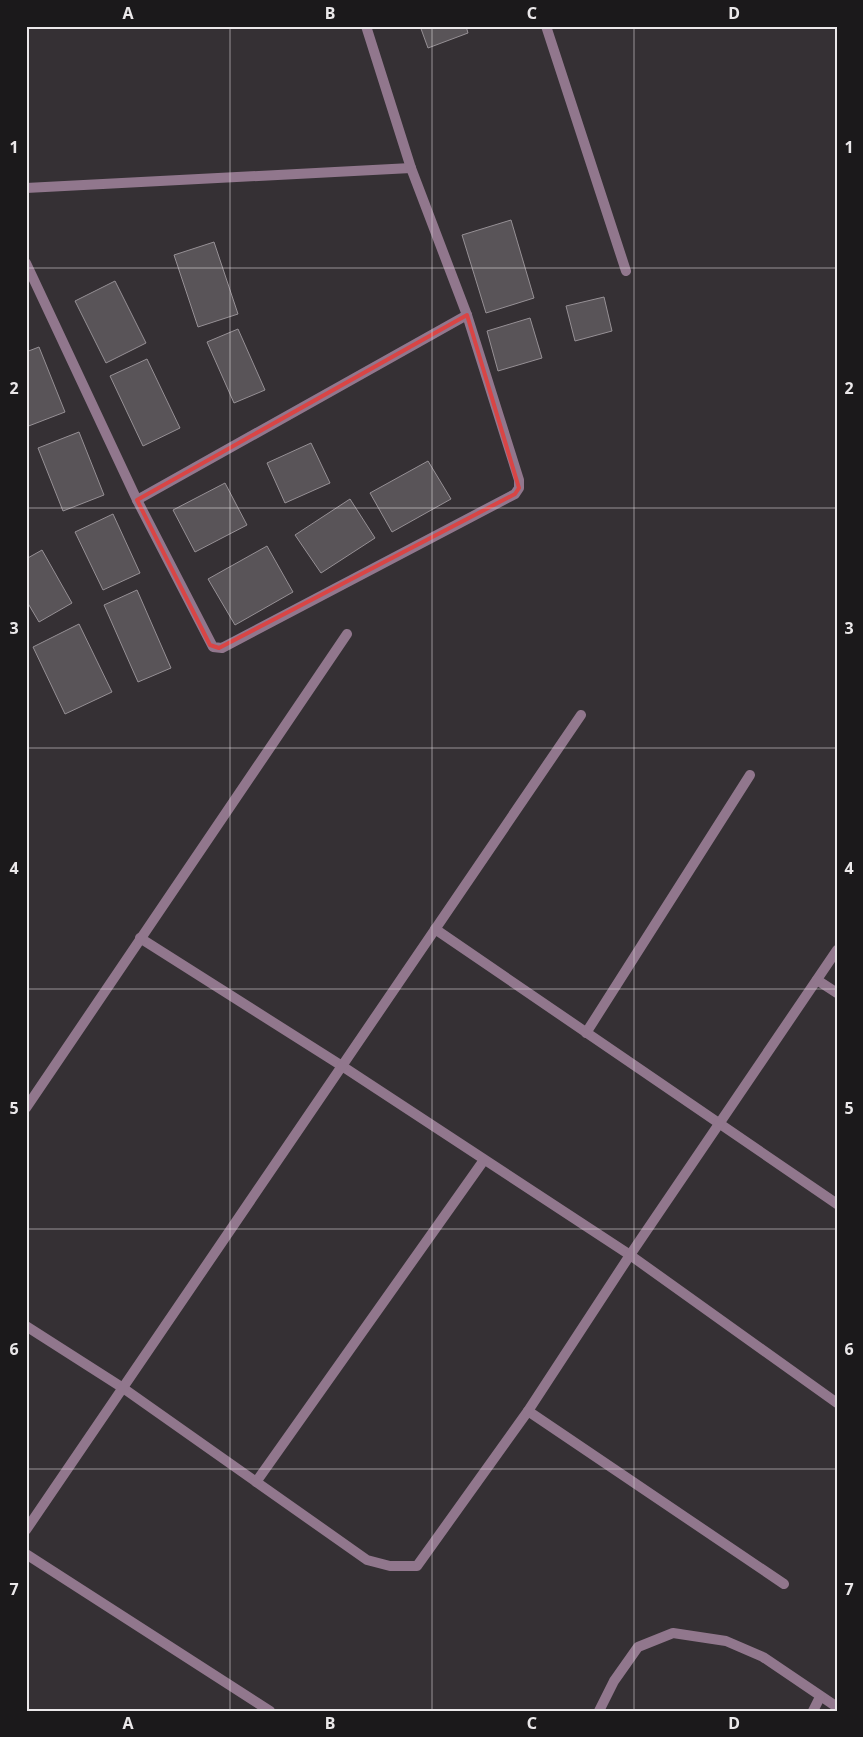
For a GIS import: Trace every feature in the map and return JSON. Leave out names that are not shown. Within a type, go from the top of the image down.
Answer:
[{"type":"street","points":[[26,263],[138,500],[210,645],[219,648],[515,494],[519,488],[519,480],[467,315],[410,168],[366,26]]},
{"type":"street","points":[[546,26],[626,271]]},
{"type":"street","points":[[26,188],[410,168]]},
{"type":"street","points":[[138,500],[467,315]]},
{"type":"street","points":[[26,1108],[347,634]]},
{"type":"street","points":[[26,1530],[581,715]]},
{"type":"street","points":[[586,1033],[750,776]]},
{"type":"street","points":[[435,928],[837,1204]]},
{"type":"street","points":[[140,938],[342,1066],[630,1255],[837,1403]]},
{"type":"street","points":[[26,1326],[123,1388],[367,1560],[390,1566],[417,1566],[528,1411],[630,1255],[837,950]]},
{"type":"street","points":[[817,980],[837,993]]},
{"type":"street","points":[[256,1482],[484,1160]]},
{"type":"street","points":[[528,1411],[784,1584]]},
{"type":"street","points":[[26,1554],[270,1711]]},
{"type":"street","points":[[599,1711],[614,1681],[638,1647],[673,1633],[726,1641],[763,1657],[837,1707]]},
{"type":"street","points":[[813,1711],[820,1697]]},
{"type":"highlighted area","points":[[467,315],[519,488],[515,494],[219,648],[210,645],[137,500]]},
{"type":"building","points":[[420,26],[466,26],[468,33],[428,48]]},
{"type":"building","points":[[511,220],[534,298],[486,313],[462,235]]},
{"type":"building","points":[[214,242],[238,314],[198,327],[174,255]]},
{"type":"building","points":[[115,281],[146,343],[106,363],[75,301]]},
{"type":"building","points":[[604,297],[612,331],[575,341],[566,306]]},
{"type":"building","points":[[530,318],[542,358],[498,371],[487,331]]},
{"type":"building","points":[[238,329],[265,390],[234,403],[207,342]]},
{"type":"building","points":[[39,347],[65,412],[26,427],[26,352]]},
{"type":"building","points":[[147,359],[180,428],[143,446],[110,376]]},
{"type":"building","points":[[79,432],[104,495],[63,511],[38,448]]},
{"type":"building","points":[[311,443],[330,483],[285,503],[267,463]]},
{"type":"building","points":[[428,461],[451,499],[392,532],[370,493]]},
{"type":"building","points":[[225,483],[247,525],[195,552],[173,510]]},
{"type":"building","points":[[350,499],[375,538],[321,573],[295,535]]},
{"type":"building","points":[[113,514],[140,573],[103,590],[75,532]]},
{"type":"building","points":[[267,546],[293,592],[235,625],[208,579]]},
{"type":"building","points":[[42,550],[72,603],[39,622],[26,600],[26,559]]},
{"type":"building","points":[[137,590],[171,668],[138,682],[104,605]]},
{"type":"building","points":[[79,624],[112,692],[65,714],[33,647]]}]
